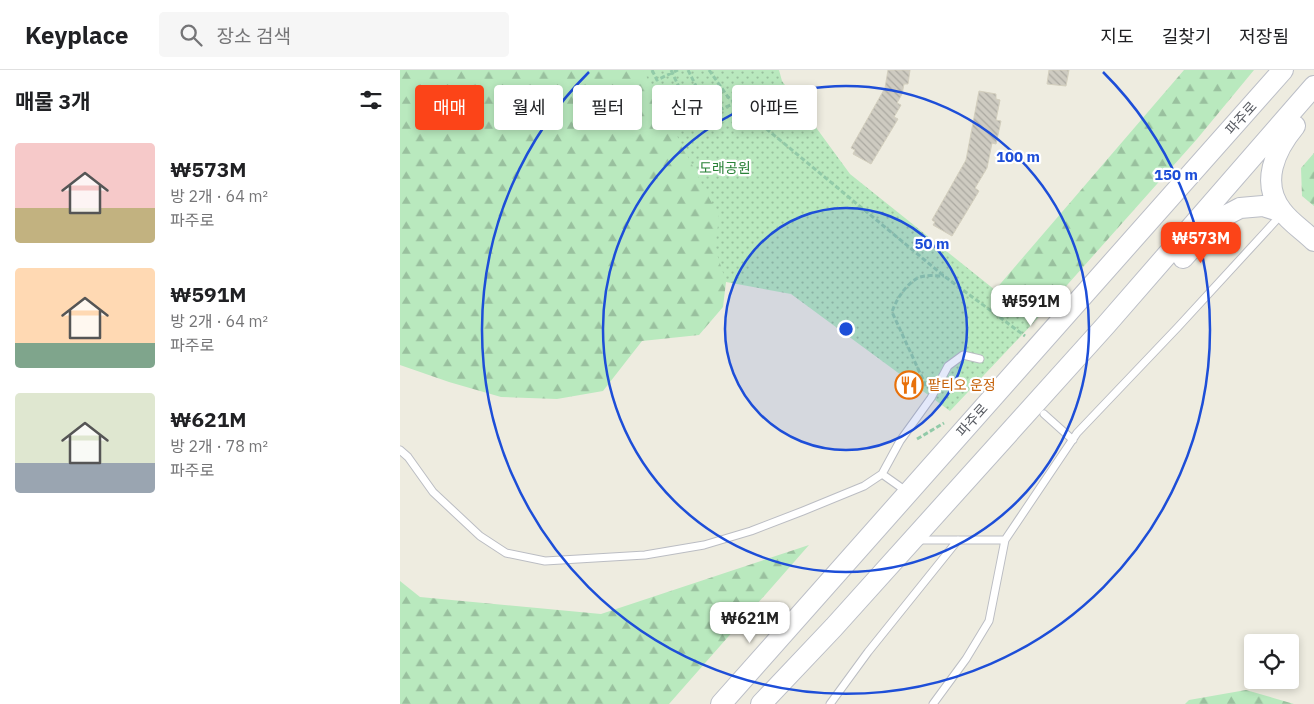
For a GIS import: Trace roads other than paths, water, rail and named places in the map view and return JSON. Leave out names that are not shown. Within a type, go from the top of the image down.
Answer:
[{"type":"main road","name":"파주로","points":[[721,704],[1283,70]]},
{"type":"main road","points":[[761,704],[834,627],[1122,307],[1314,86]]},
{"type":"main road","points":[[1314,91],[1305,113],[1284,139],[1274,158],[1272,180],[1273,197],[1282,212],[1314,240]]},
{"type":"main road","points":[[1122,307],[1155,288],[1217,220],[1240,208],[1263,206],[1282,212]]},
{"type":"lane","points":[[933,704],[966,659],[989,621],[1006,540],[1077,433],[1178,327],[1282,212]]},
{"type":"lane","points":[[400,450],[408,457],[433,492],[480,536],[506,553],[545,561],[645,555],[704,545],[751,531],[864,486],[882,474],[900,441],[932,398],[948,366],[963,355],[980,359]]},
{"type":"lane","points":[[1044,414],[1073,440]]},
{"type":"lane","points":[[882,474],[908,492]]},
{"type":"lane","points":[[912,540],[1006,540]]},
{"type":"lane","points":[[830,704],[868,652],[958,540]]},
{"type":"place","name":"팥티오 운정","points":[[909,385]]},
{"type":"park label","name":"도래공원","points":[[725,168]]}]
